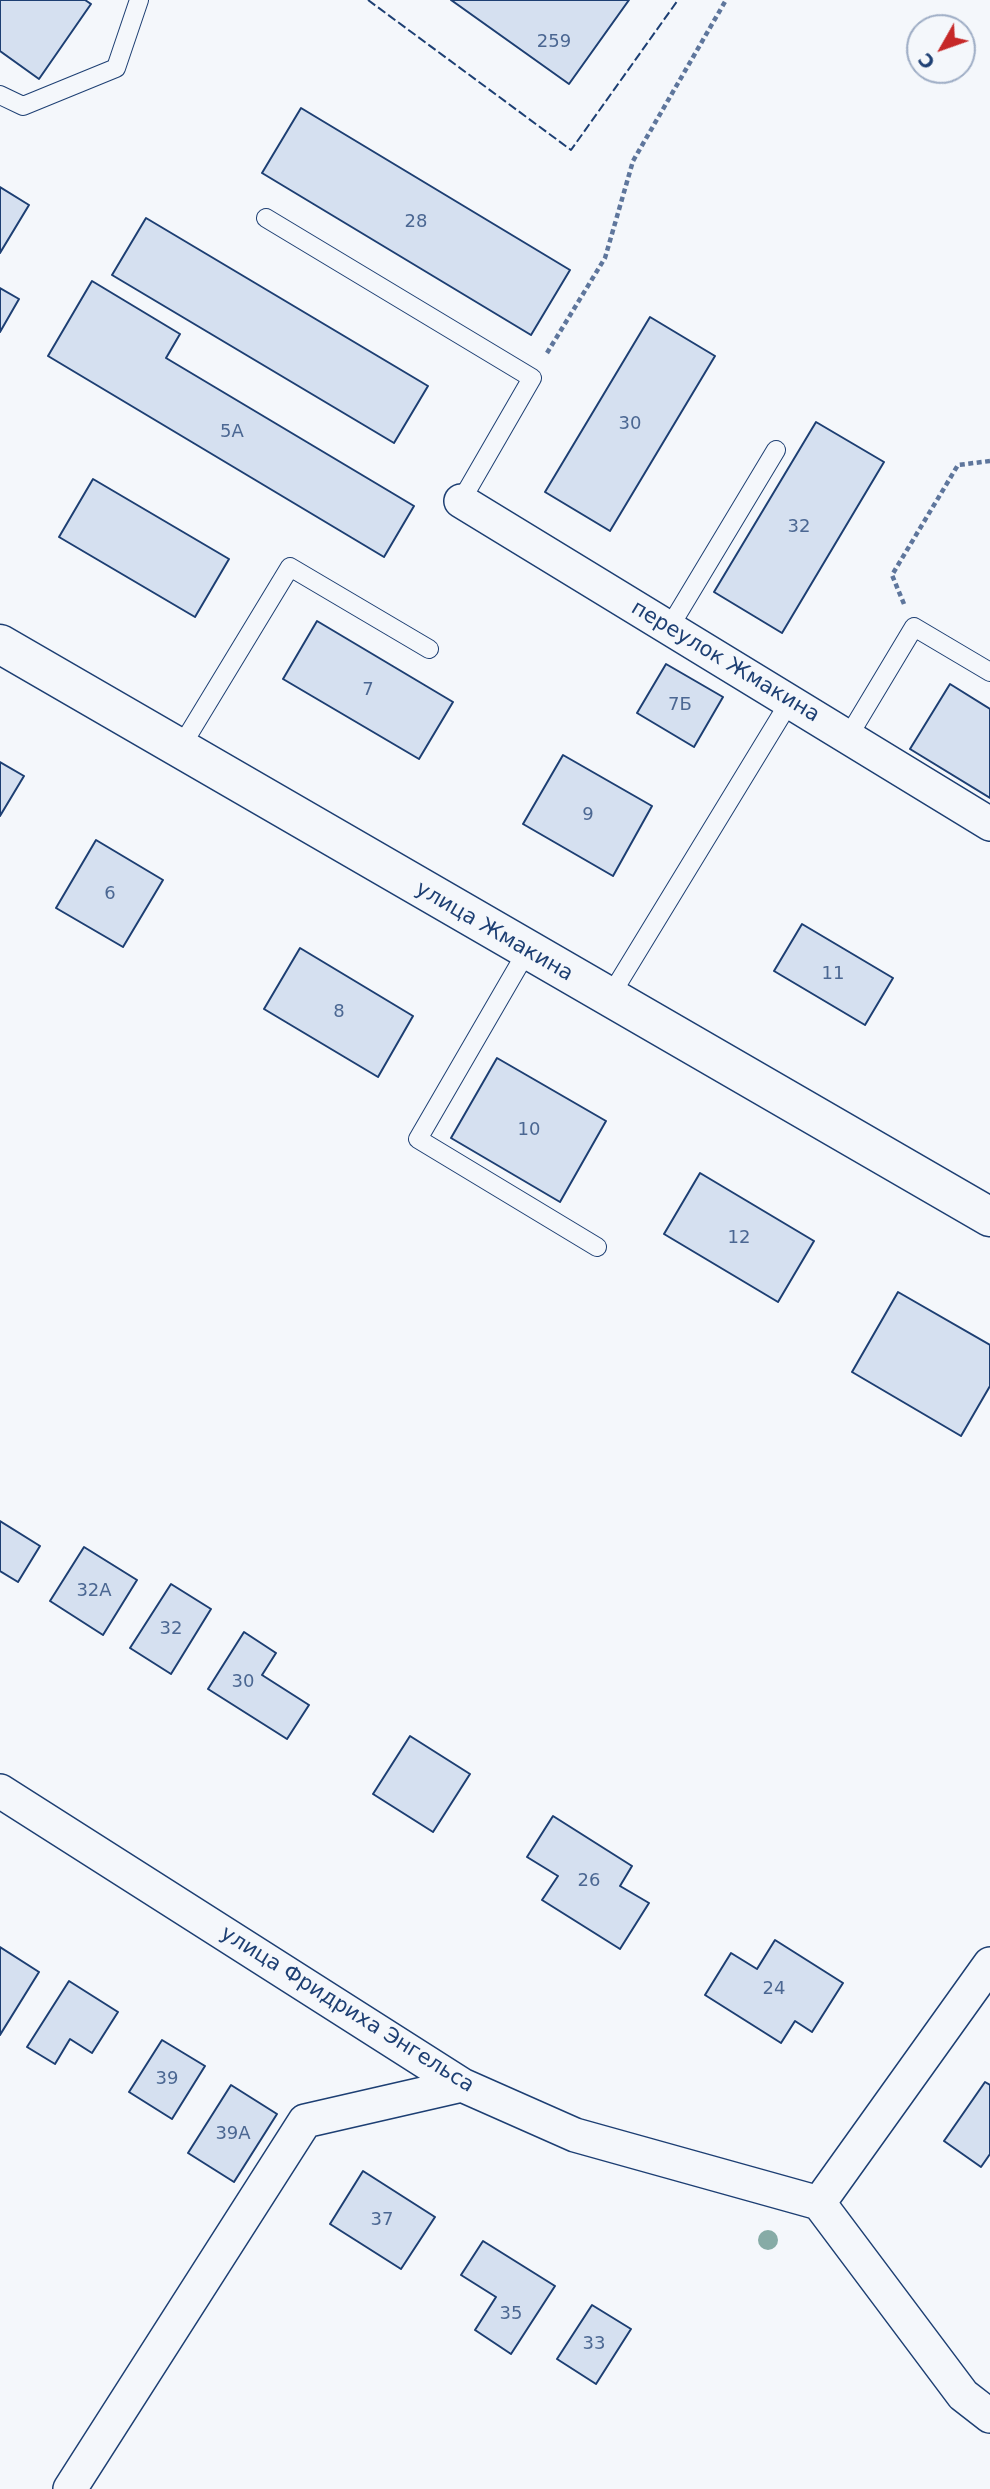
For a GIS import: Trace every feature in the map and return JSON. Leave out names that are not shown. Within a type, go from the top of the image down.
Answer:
[{"type":"street","name":"переулок Жмакина","points":[[461,501],[990,824]]},
{"type":"street","name":"улица Жмакина","points":[[0,644],[990,1217]]},
{"type":"street","name":"улица Фридриха Энгельса","points":[[0,1791],[462,2085],[575,2134],[819,2203]]},
{"type":"street","points":[[990,1964],[819,2203],[963,2395],[990,2416]]},
{"type":"street","points":[[70,2489],[305,2121],[462,2085]]},
{"type":"lane","points":[[0,95],[23,106],[116,68],[139,0]]},
{"type":"lane","points":[[266,218],[532,378],[461,501]]},
{"type":"lane","points":[[669,628],[776,450]]},
{"type":"lane","points":[[179,750],[290,567],[429,649]]},
{"type":"lane","points":[[848,737],[914,627],[990,672]]},
{"type":"lane","points":[[609,998],[790,701]]},
{"type":"lane","points":[[527,951],[418,1139],[597,1247]]},
{"type":"path","points":[[532,378],[605,258],[633,160],[726,0]]},
{"type":"path","points":[[914,627],[892,575],[958,465],[990,461]]},
{"type":"building","points":[[0,0],[85,0],[91,4],[39,79],[0,51]]},
{"type":"building","points":[[451,0],[629,0],[569,84]]},
{"type":"building","points":[[301,108],[570,270],[531,335],[262,173]]},
{"type":"building","points":[[0,187],[29,205],[0,253]]},
{"type":"building","points":[[146,218],[428,386],[394,443],[112,275]]},
{"type":"building","points":[[92,281],[180,334],[166,358],[414,506],[384,557],[48,356]]},
{"type":"building","points":[[0,288],[19,299],[0,332]]},
{"type":"building","points":[[650,317],[715,356],[610,531],[545,492]]},
{"type":"building","points":[[816,422],[884,462],[782,633],[714,592]]},
{"type":"building","points":[[93,479],[229,559],[195,617],[59,537]]},
{"type":"building","points":[[317,621],[453,702],[419,759],[283,679]]},
{"type":"building","points":[[666,664],[723,697],[694,747],[637,713]]},
{"type":"building","points":[[950,684],[990,709],[990,798],[910,749]]},
{"type":"building","points":[[563,755],[652,806],[613,876],[523,824]]},
{"type":"building","points":[[0,762],[24,776],[0,816]]},
{"type":"building","points":[[96,840],[163,880],[123,947],[56,908]]},
{"type":"building","points":[[802,924],[893,978],[865,1025],[774,971]]},
{"type":"building","points":[[300,948],[413,1016],[378,1077],[264,1009]]},
{"type":"building","points":[[497,1058],[606,1121],[560,1202],[451,1138]]},
{"type":"building","points":[[700,1173],[814,1241],[778,1302],[664,1234]]},
{"type":"building","points":[[898,1292],[990,1345],[990,1386],[961,1436],[852,1372]]},
{"type":"building","points":[[0,1521],[40,1546],[18,1582],[0,1571]]},
{"type":"building","points":[[84,1547],[137,1580],[103,1635],[50,1601]]},
{"type":"building","points":[[171,1584],[211,1609],[171,1674],[130,1648]]},
{"type":"building","points":[[244,1632],[276,1653],[262,1675],[309,1705],[287,1739],[208,1689]]},
{"type":"building","points":[[410,1736],[470,1774],[433,1832],[373,1794]]},
{"type":"building","points":[[553,1816],[632,1866],[620,1886],[649,1903],[620,1949],[542,1900],[558,1876],[527,1857]]},
{"type":"building","points":[[775,1940],[843,1983],[812,2032],[795,2021],[781,2043],[705,1995],[731,1953],[757,1969]]},
{"type":"building","points":[[0,1947],[39,1972],[0,2035]]},
{"type":"building","points":[[69,1981],[118,2012],[92,2053],[70,2039],[55,2064],[27,2047]]},
{"type":"building","points":[[162,2040],[205,2066],[172,2119],[129,2092]]},
{"type":"building","points":[[985,2082],[990,2085],[990,2154],[981,2167],[944,2141]]},
{"type":"building","points":[[231,2085],[277,2114],[234,2182],[188,2153]]},
{"type":"building","points":[[363,2171],[435,2217],[401,2269],[330,2224]]},
{"type":"building","points":[[483,2241],[555,2286],[511,2354],[475,2330],[496,2297],[461,2275]]},
{"type":"building","points":[[592,2305],[631,2329],[596,2384],[557,2359]]},
{"type":"fence","points":[[368,0],[571,150],[678,0]]}]
